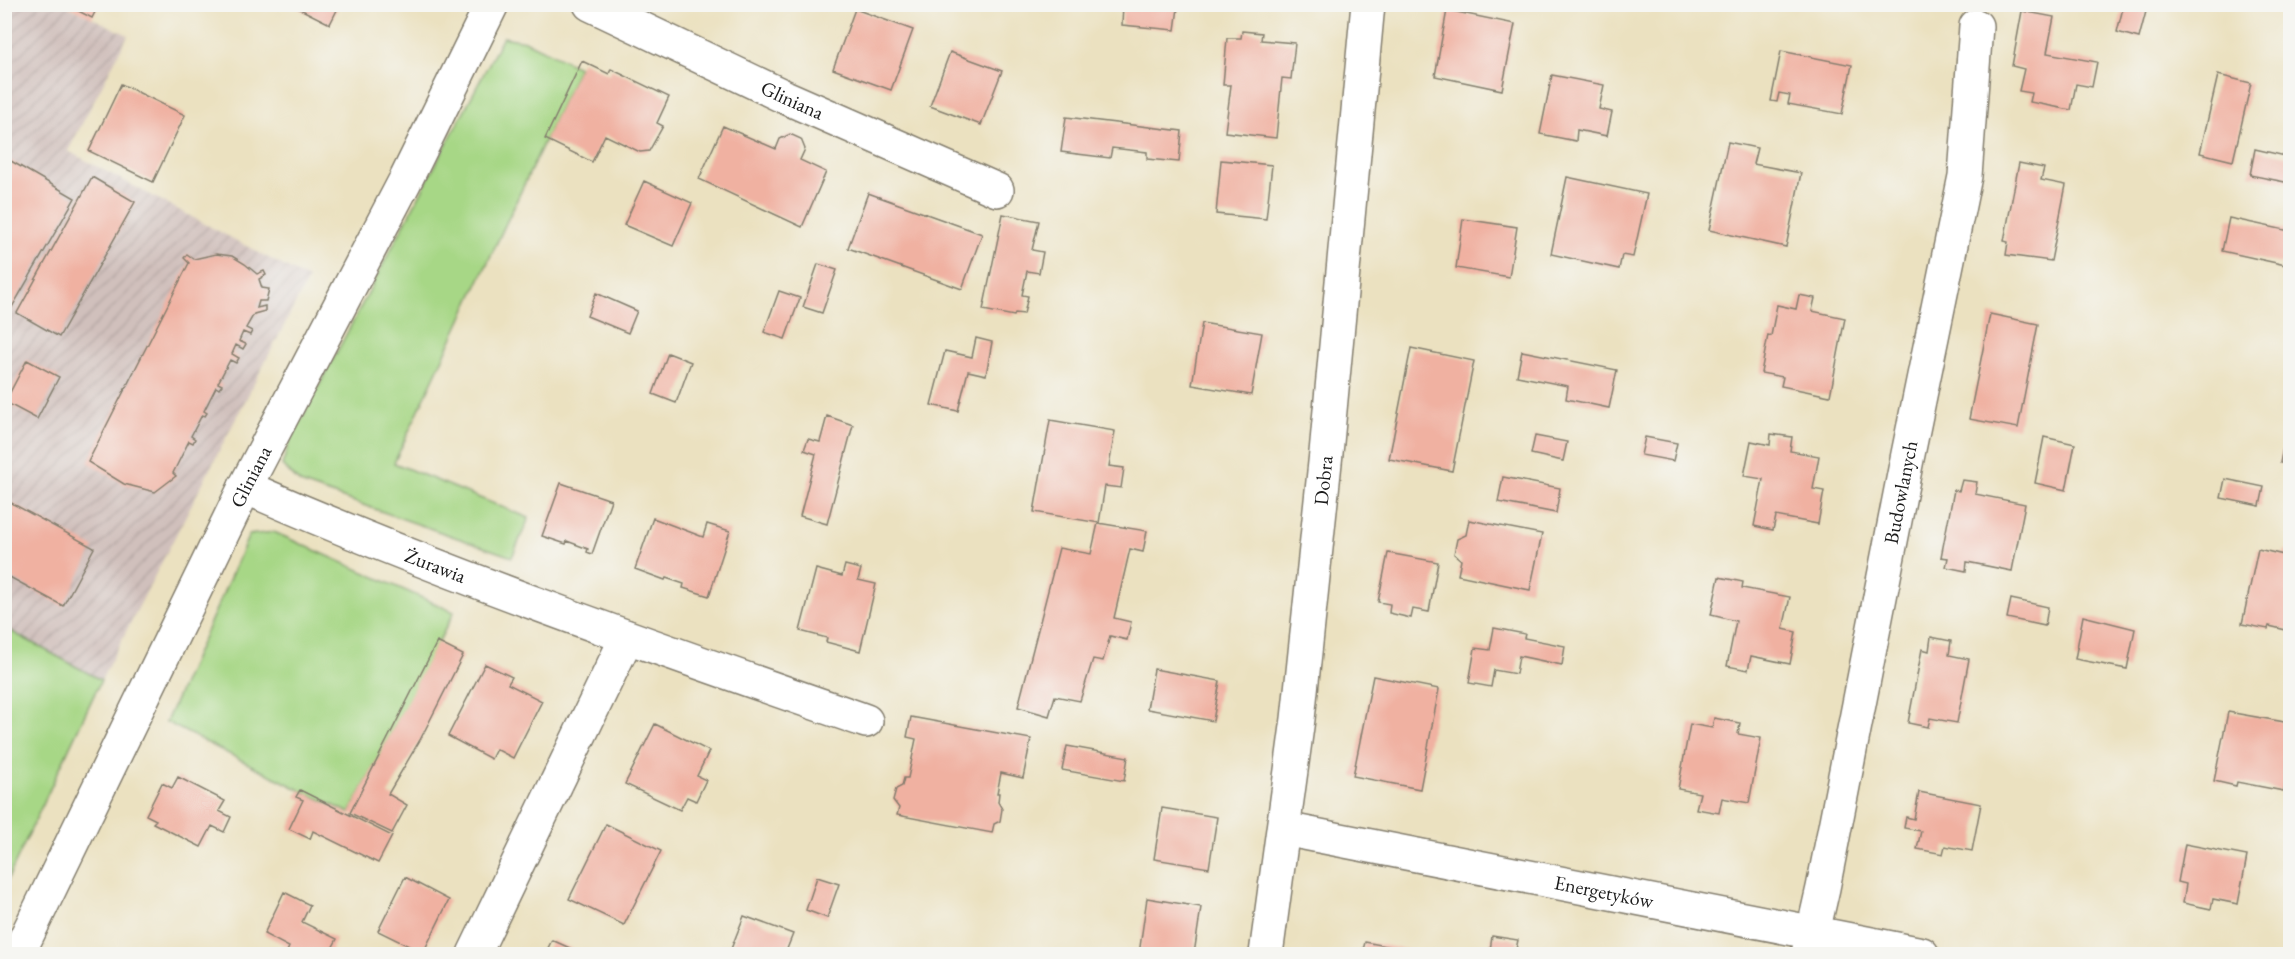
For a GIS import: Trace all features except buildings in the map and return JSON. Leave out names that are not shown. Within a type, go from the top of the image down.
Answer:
[{"type":"street","name":"Gliniana","points":[[18,954],[245,487],[405,181],[492,4]]},
{"type":"street","name":"Gliniana","points":[[590,4],[785,97],[997,190]]},
{"type":"street","name":"Dobra","points":[[1266,954],[1284,829],[1324,476],[1368,4]]},
{"type":"street","name":"Budowlanych","points":[[1810,943],[1823,888],[1906,459],[1965,176],[1976,26]]},
{"type":"street","name":"Żurawia","points":[[245,487],[314,517],[627,638],[866,721]]},
{"type":"street","points":[[474,954],[627,638]]},
{"type":"street","name":"Energetyków","points":[[1284,829],[1810,943],[1922,954]]},
{"type":"shaded area","points":[[4,5],[65,5],[128,35],[68,151],[308,279],[101,680],[5,628]]},
{"type":"green space","points":[[503,37],[525,41],[579,67],[394,463],[529,518],[512,557],[300,483],[282,465],[290,441]]},
{"type":"green space","points":[[274,532],[454,612],[350,813],[166,722],[249,535]]},
{"type":"green space","points":[[5,628],[101,680],[5,885]]}]
